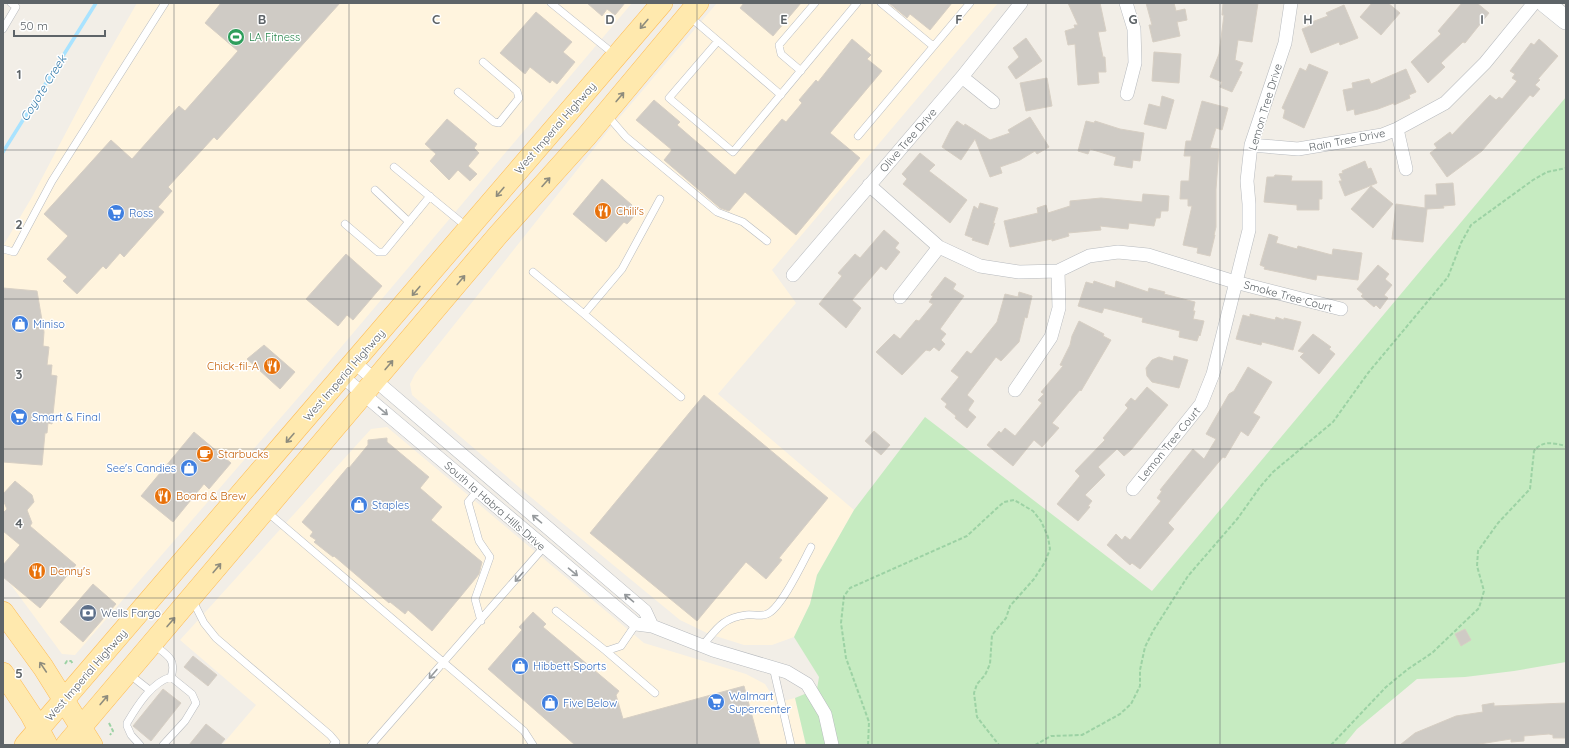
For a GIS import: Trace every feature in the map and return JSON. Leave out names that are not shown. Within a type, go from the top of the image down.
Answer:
[{"type":"main road","name":"West Imperial Highway","points":[[25,745],[43,737],[64,700],[349,370],[662,3]]},
{"type":"main road","points":[[1545,3],[1566,20]]},
{"type":"main road","points":[[66,745],[498,235],[606,114],[693,9]]},
{"type":"main road","points":[[586,137],[580,130],[580,116],[627,60],[628,52],[621,51]]},
{"type":"main road","points":[[3,612],[43,666],[81,727],[101,740]]},
{"type":"main road","points":[[3,673],[31,715],[43,737]]},
{"type":"street","name":"Olive Tree Drive","points":[[793,275],[869,184],[962,77],[1020,3]]},
{"type":"street","points":[[1126,3],[1134,29],[1135,63],[1127,94]]},
{"type":"street","name":"Lemon Tree Drive","points":[[1235,282],[1249,230],[1247,181],[1251,145],[1285,43],[1292,3]]},
{"type":"street","name":"Rain Tree Drive","points":[[1251,145],[1298,149],[1382,135],[1397,129],[1446,103],[1485,63],[1534,3]]},
{"type":"street","points":[[962,77],[993,102]]},
{"type":"street","points":[[1397,129],[1406,170]]},
{"type":"street","points":[[869,184],[939,247],[980,266],[1019,272],[1058,270],[1059,308],[1051,337],[1015,390]]},
{"type":"street","points":[[900,297],[939,247]]},
{"type":"street","name":"Smoke Tree Court","points":[[1058,270],[1089,256],[1118,252],[1148,255],[1235,282],[1341,309]]},
{"type":"street","name":"Lemon Tree Court","points":[[1133,489],[1201,404],[1213,374],[1235,282]]},
{"type":"street","name":"South la Habra Hills Drive","points":[[349,370],[478,490],[636,624]]},
{"type":"street","name":"South la Habra Hills Drive","points":[[349,370],[369,388],[645,611],[652,626]]},
{"type":"street","points":[[636,624],[652,626],[702,646],[788,672],[807,684],[824,714],[832,745]]},
{"type":"lane","points":[[3,29],[16,7],[11,3]]},
{"type":"lane","points":[[3,249],[14,252],[52,181],[165,3]]},
{"type":"lane","points":[[551,3],[621,51]]},
{"type":"lane","points":[[801,71],[781,54],[779,45],[814,3]]},
{"type":"lane","points":[[718,41],[669,98],[733,152],[858,3]]},
{"type":"lane","points":[[881,3],[933,46]]},
{"type":"lane","points":[[858,136],[970,3]]},
{"type":"lane","points":[[693,9],[718,41],[781,94]]},
{"type":"lane","points":[[458,92],[494,122],[499,123],[520,98],[517,91],[483,62]]},
{"type":"lane","points":[[606,114],[614,120],[626,137],[717,212],[743,222],[766,241]]},
{"type":"lane","points":[[394,167],[469,228]]},
{"type":"lane","points":[[375,190],[409,222]]},
{"type":"lane","points":[[345,224],[378,252],[384,252],[430,196]]},
{"type":"lane","points":[[584,314],[622,269],[660,199]]},
{"type":"lane","points":[[533,272],[681,397]]},
{"type":"lane","points":[[478,490],[468,502],[479,541],[490,557],[475,599],[481,621]]},
{"type":"lane","points":[[265,511],[524,731],[533,745]]},
{"type":"lane","points":[[371,745],[481,621],[544,547]]},
{"type":"lane","points":[[702,646],[723,622],[730,618],[748,615],[766,615],[772,612],[780,603],[811,547]]},
{"type":"lane","points":[[192,598],[204,623],[218,641],[336,744]]},
{"type":"lane","points":[[556,611],[655,693]]},
{"type":"lane","points":[[606,651],[621,646],[636,624]]},
{"type":"lane","points":[[140,745],[131,735],[127,726],[148,691],[158,683],[171,677],[174,668],[172,660],[152,644]]},
{"type":"lane","points":[[773,667],[791,745]]},
{"type":"lane","points":[[128,673],[148,691]]},
{"type":"lane","points":[[163,745],[184,721],[196,703],[192,694],[171,677]]},
{"type":"path","points":[[1035,745],[1050,736],[1082,735],[1120,714],[1131,704],[1140,686],[1140,670],[1145,647],[1153,631],[1188,576],[1238,518],[1260,487],[1273,472],[1333,422],[1368,373],[1448,277],[1461,243],[1471,225],[1533,180],[1547,172],[1566,168]]},
{"type":"path","points":[[1331,745],[1386,687],[1408,669],[1432,653],[1479,608],[1484,591],[1477,566],[1478,551],[1498,523],[1530,489],[1534,450],[1538,446],[1547,442],[1566,446]]},
{"type":"path","points":[[868,745],[869,722],[846,658],[841,623],[844,596],[850,588],[967,536],[1004,502],[1014,500],[1032,511],[1041,521],[1048,537],[1050,549],[1045,562],[1034,579],[1010,606],[1006,618],[992,635],[990,664],[985,674],[977,684],[974,694],[977,717],[999,745]]},
{"type":"path","points":[[65,664],[67,661],[71,661],[73,664]]},
{"type":"path","points":[[101,740],[113,731],[109,723]]},
{"type":"shaded area","points":[[137,3],[632,3],[310,384],[75,655],[62,654],[3,574],[3,246],[32,197],[102,64]]},
{"type":"shaded area","points":[[717,3],[998,3],[772,270],[796,303],[718,394],[854,510],[817,575],[810,604],[794,637],[772,645],[744,645],[709,634],[680,620],[527,494],[412,395],[410,384],[415,374],[608,131]]},
{"type":"shaded area","points":[[387,427],[644,643],[746,674],[765,684],[770,692],[783,701],[795,698],[806,745],[222,745],[256,705],[180,640],[371,429]]},
{"type":"green space","points":[[1566,97],[1566,662],[1514,671],[1465,677],[1417,679],[1357,729],[1344,745],[806,745],[795,698],[817,689],[819,677],[794,637],[810,604],[817,575],[854,510],[925,417],[1152,591]]},
{"type":"building","points":[[221,3],[340,3],[217,140],[214,137],[168,187],[172,191],[158,207],[164,212],[124,257],[120,253],[106,269],[103,266],[77,294],[63,281],[67,277],[47,259],[68,236],[44,214],[111,140],[132,159],[179,106],[185,111],[238,51],[205,23]]},
{"type":"building","points":[[587,3],[625,3],[615,15],[607,9],[602,16]]},
{"type":"building","points":[[744,3],[801,3],[773,36],[740,8]]},
{"type":"building","points":[[889,3],[952,3],[930,30],[910,14],[907,18]]},
{"type":"building","points":[[1068,3],[1100,3],[1106,31],[1098,32],[1103,57],[1105,57],[1106,72],[1098,72],[1099,83],[1078,85],[1075,44],[1068,45],[1065,31],[1075,28],[1074,25],[1078,25]]},
{"type":"building","points":[[1146,3],[1174,3],[1176,11],[1185,9],[1187,20],[1177,22],[1180,36],[1153,42],[1149,25],[1152,25]]},
{"type":"building","points":[[1223,3],[1258,3],[1252,42],[1238,40],[1235,60],[1243,63],[1239,71],[1242,72],[1232,92],[1220,87],[1222,82],[1210,77],[1219,54],[1224,15],[1222,15]]},
{"type":"building","points":[[1372,3],[1388,3],[1400,13],[1381,35],[1360,17]]},
{"type":"building","points":[[1462,3],[1477,3],[1489,13],[1465,43],[1463,42],[1441,63],[1445,67],[1428,83],[1411,62],[1441,34],[1438,31]]},
{"type":"building","points":[[1344,5],[1358,38],[1340,45],[1339,42],[1311,53],[1302,29],[1310,26],[1309,23],[1328,16],[1326,13]]},
{"type":"building","points":[[536,12],[572,42],[563,52],[575,62],[557,84],[552,80],[550,83],[530,67],[525,74],[500,53]]},
{"type":"building","points":[[1026,38],[1042,61],[1016,79],[1008,67],[1019,57],[1013,48]]},
{"type":"building","points":[[852,39],[871,55],[867,59],[882,71],[830,133],[860,158],[796,235],[745,192],[729,211],[720,208],[664,160],[672,150],[636,120],[654,100],[680,122],[677,125],[735,175],[782,119],[786,122],[802,103],[799,100],[816,80],[818,82]]},
{"type":"building","points":[[1539,39],[1558,56],[1538,79],[1540,80],[1535,85],[1540,89],[1533,97],[1530,95],[1482,151],[1447,177],[1430,153],[1437,148],[1434,144],[1450,132],[1452,135],[1490,95],[1496,100],[1499,97],[1502,99],[1517,81],[1512,78],[1515,74],[1510,71],[1531,43],[1534,45]]},
{"type":"building","points":[[1154,52],[1181,54],[1179,83],[1152,81]]},
{"type":"building","points":[[1309,64],[1328,72],[1304,128],[1283,118],[1285,110],[1282,108],[1300,68],[1306,71]]},
{"type":"building","points":[[1406,69],[1416,92],[1409,95],[1410,98],[1394,105],[1394,103],[1355,115],[1354,109],[1347,111],[1343,90],[1353,88],[1352,83],[1369,79],[1371,84]]},
{"type":"building","points":[[1047,78],[1052,106],[1026,111],[1020,83]]},
{"type":"building","points":[[1162,96],[1174,100],[1166,129],[1144,124],[1149,104],[1160,107]]},
{"type":"building","points":[[1202,101],[1228,108],[1222,130],[1216,128],[1210,148],[1219,149],[1216,189],[1216,227],[1210,256],[1197,253],[1198,248],[1183,245],[1192,206],[1188,206],[1188,199],[1180,199],[1181,181],[1189,181],[1191,156],[1184,156],[1186,141],[1191,141]]},
{"type":"building","points":[[1030,117],[1049,147],[1037,154],[1035,151],[1020,160],[1000,167],[1002,173],[990,177],[975,139],[961,160],[942,147],[957,121],[964,126],[965,124],[990,140],[1010,133],[1008,130]]},
{"type":"building","points":[[447,119],[477,144],[474,148],[479,153],[468,166],[477,174],[470,181],[458,170],[449,180],[430,161],[436,154],[425,144]]},
{"type":"building","points":[[1086,121],[1094,123],[1095,121],[1120,129],[1144,133],[1140,161],[1133,160],[1132,168],[1114,165],[1116,157],[1090,149],[1088,154],[1078,151]]},
{"type":"building","points":[[920,153],[935,165],[929,171],[967,200],[950,223],[903,184],[907,179],[902,174]]},
{"type":"building","points":[[1365,161],[1368,169],[1371,168],[1377,183],[1345,196],[1339,181],[1342,181],[1339,174],[1343,173],[1342,171]]},
{"type":"building","points":[[1275,175],[1292,176],[1291,181],[1322,181],[1322,199],[1319,199],[1319,210],[1297,210],[1297,205],[1264,202],[1267,177],[1274,177]]},
{"type":"building","name":"Chili's","points":[[602,179],[632,205],[629,209],[635,215],[627,224],[624,222],[606,242],[573,214]]},
{"type":"building","points":[[1453,183],[1455,205],[1443,206],[1444,208],[1427,209],[1423,242],[1392,239],[1396,204],[1425,208],[1425,195],[1437,195],[1436,184]]},
{"type":"building","points":[[1371,186],[1393,204],[1373,228],[1351,209]]},
{"type":"building","points":[[1143,194],[1169,196],[1168,211],[1161,211],[1160,218],[1156,218],[1154,226],[1129,223],[1128,229],[1100,226],[1101,230],[1068,233],[1069,236],[1052,241],[1052,239],[1010,247],[1004,221],[1038,213],[1037,208],[1046,205],[1048,213],[1070,206],[1070,201],[1101,198],[1142,202]]},
{"type":"building","points":[[980,203],[998,208],[988,245],[972,240],[973,238],[965,235],[974,206],[978,209]]},
{"type":"building","points":[[884,230],[899,243],[895,248],[900,252],[886,270],[881,266],[852,300],[861,308],[846,328],[819,304],[842,276],[838,273],[855,254],[860,258]]},
{"type":"building","points":[[1269,234],[1278,237],[1276,243],[1297,249],[1298,246],[1332,255],[1333,249],[1362,253],[1358,280],[1317,275],[1316,280],[1264,269],[1265,267],[1260,265]]},
{"type":"building","points":[[346,254],[382,286],[353,320],[347,315],[338,326],[306,299]]},
{"type":"building","points":[[1378,265],[1389,274],[1385,279],[1392,285],[1384,295],[1388,298],[1380,309],[1376,305],[1374,307],[1361,296],[1363,294],[1357,289]]},
{"type":"building","points":[[945,277],[956,284],[953,289],[964,296],[940,329],[946,334],[941,340],[945,344],[939,351],[934,347],[930,351],[926,350],[902,375],[876,352],[894,334],[900,339],[916,320],[919,321],[933,304],[929,302],[933,296],[931,295]]},
{"type":"building","points":[[1094,281],[1115,288],[1116,281],[1148,292],[1149,288],[1165,292],[1164,294],[1195,302],[1193,319],[1204,321],[1200,336],[1199,335],[1197,341],[1179,337],[1180,331],[1142,322],[1143,318],[1104,308],[1102,313],[1078,306],[1086,282],[1093,284]]},
{"type":"building","points":[[3,288],[37,291],[44,332],[43,346],[49,347],[47,365],[52,365],[51,375],[57,376],[52,424],[48,423],[47,433],[45,433],[42,465],[3,462]]},
{"type":"building","points":[[1019,292],[1032,296],[1019,342],[1001,361],[996,357],[967,395],[974,401],[968,410],[976,417],[967,428],[945,407],[947,404],[941,399],[959,377],[951,371],[967,351],[971,354],[997,322],[1005,294],[1018,297]]},
{"type":"building","points":[[1250,314],[1275,320],[1276,317],[1284,320],[1284,318],[1301,322],[1293,350],[1262,342],[1261,345],[1236,339],[1243,315],[1250,317]]},
{"type":"building","points":[[1079,321],[1104,334],[1103,336],[1111,340],[1081,391],[1080,390],[1052,423],[1059,428],[1042,447],[1034,440],[1013,466],[987,445],[999,431],[1001,433],[1005,428],[1015,436],[1042,403],[1038,400],[1044,394],[1041,392],[1063,366],[1060,365],[1070,345],[1072,336]]},
{"type":"building","points":[[1313,334],[1331,347],[1329,349],[1335,354],[1319,374],[1300,357],[1304,353],[1298,351]]},
{"type":"building","name":"Chick-fil-A","points":[[264,345],[295,372],[280,389],[247,359]]},
{"type":"building","points":[[1174,356],[1188,360],[1179,388],[1152,382],[1147,376],[1146,368],[1152,360],[1159,357],[1173,361]]},
{"type":"building","points":[[1248,367],[1272,382],[1253,413],[1260,417],[1248,436],[1241,431],[1225,458],[1223,457],[1168,523],[1174,529],[1140,569],[1132,563],[1130,565],[1107,545],[1116,534],[1122,540],[1125,536],[1130,540],[1161,501],[1157,498],[1162,491],[1160,490],[1193,449],[1204,459],[1216,439],[1206,434],[1229,394],[1234,391]]},
{"type":"building","points":[[1147,387],[1168,405],[1131,450],[1124,456],[1117,449],[1098,467],[1105,475],[1085,495],[1092,501],[1088,506],[1090,507],[1078,521],[1057,504],[1080,476],[1075,471],[1105,440],[1103,438],[1128,408],[1125,405],[1131,398],[1135,401]]},
{"type":"building","points":[[704,395],[828,498],[779,558],[782,560],[766,579],[746,562],[697,621],[590,533]]},
{"type":"building","points":[[874,431],[890,445],[881,455],[865,441]]},
{"type":"building","points":[[194,432],[231,463],[209,489],[204,484],[173,522],[141,496]]},
{"type":"building","points":[[387,438],[387,442],[429,477],[420,488],[442,507],[431,520],[482,562],[479,574],[432,631],[408,610],[405,614],[390,602],[389,603],[334,556],[333,557],[314,542],[316,540],[310,536],[313,532],[302,522],[368,445],[368,440]]},
{"type":"building","name":"Denny's","points":[[15,481],[32,495],[34,502],[27,510],[32,523],[30,526],[76,565],[40,608],[3,577],[3,565],[20,545],[3,531],[3,513],[7,509],[3,500],[3,494]]},
{"type":"building","name":"Wells Fargo","points":[[93,584],[116,604],[83,642],[60,622]]},
{"type":"building","points":[[533,612],[546,624],[543,627],[619,691],[616,695],[623,719],[744,686],[760,745],[575,745],[488,669],[522,630],[519,627]]},
{"type":"building","points":[[1465,629],[1471,640],[1461,646],[1455,634]]},
{"type":"building","points":[[193,656],[217,675],[208,686],[184,667]]},
{"type":"building","points":[[163,689],[181,703],[151,741],[133,726]]},
{"type":"building","points":[[1494,703],[1494,706],[1566,703],[1566,738],[1553,738],[1553,735],[1549,734],[1524,736],[1524,741],[1511,742],[1511,739],[1473,745],[1400,745],[1415,733],[1456,716],[1483,712],[1482,705]]},
{"type":"building","points":[[206,724],[225,739],[220,745],[189,745]]},
{"type":"waterway","name":"Coyote Creek","points":[[3,152],[96,3]]},
{"type":"place","name":"LA Fitness","points":[[236,37]]},
{"type":"place","name":"Chili's","points":[[603,211]]},
{"type":"place","name":"Ross","points":[[116,213]]},
{"type":"place","name":"Miniso","points":[[20,324]]},
{"type":"place","name":"Chick-fil-A","points":[[272,366]]},
{"type":"place","name":"Smart & Final","points":[[19,417]]},
{"type":"place","name":"Starbucks","points":[[205,454]]},
{"type":"place","name":"See's Candies","points":[[189,468]]},
{"type":"place","name":"Board & Brew","points":[[163,496]]},
{"type":"place","name":"Staples","points":[[359,505]]},
{"type":"place","name":"Denny's","points":[[37,571]]},
{"type":"place","name":"Wells Fargo","points":[[88,613]]},
{"type":"place","name":"Hibbett Sports","points":[[520,666]]},
{"type":"place","name":"Walmart Supercenter","points":[[716,702]]},
{"type":"place","name":"Five Below","points":[[550,703]]}]
